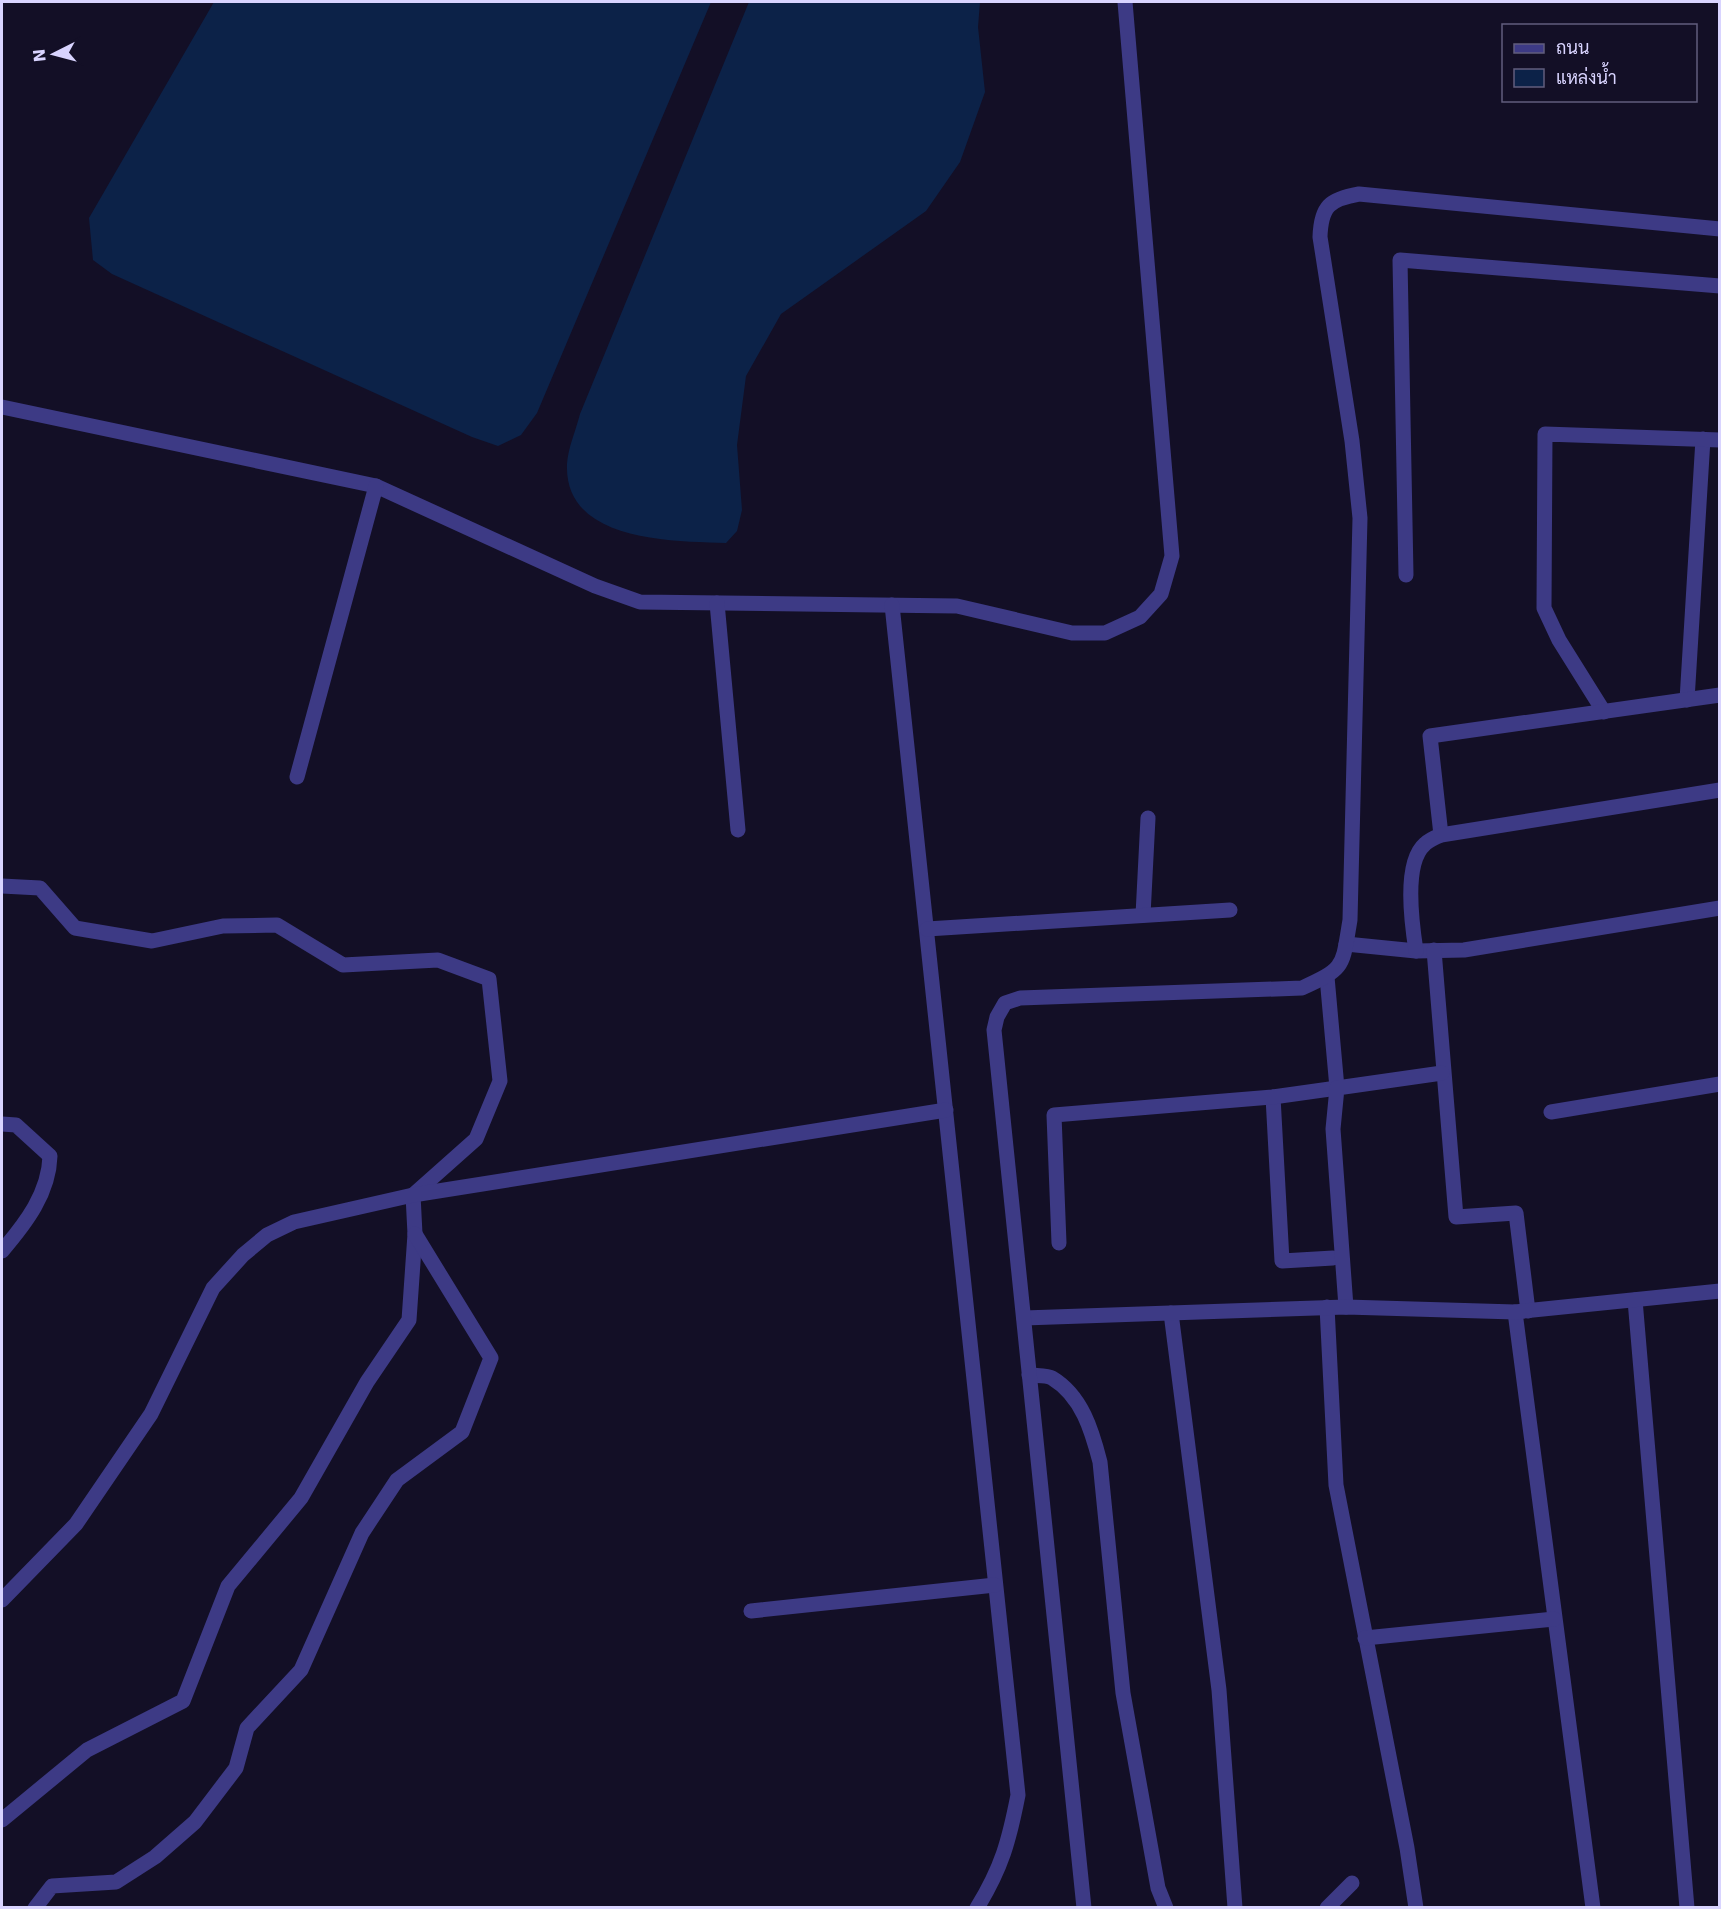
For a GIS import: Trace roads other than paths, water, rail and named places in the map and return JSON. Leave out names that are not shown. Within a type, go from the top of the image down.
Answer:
[{"type":"street","points":[[2,407],[376,486],[595,586],[640,602],[957,606],[1072,633],[1105,633],[1140,617],[1161,594],[1172,556],[1125,2]]},
{"type":"street","points":[[1084,1908],[994,1030],[997,1017],[1005,1003],[1020,998],[1302,988],[1334,973],[1344,956],[1350,920],[1360,518],[1352,441],[1320,237],[1324,214],[1330,203],[1338,197],[1359,194],[1719,229]]},
{"type":"street","points":[[1406,576],[1400,260],[1719,286]]},
{"type":"street","points":[[1604,712],[1559,640],[1544,608],[1545,434],[1719,440]]},
{"type":"street","points":[[1687,700],[1703,439]]},
{"type":"street","points":[[297,777],[376,486]]},
{"type":"street","points":[[717,603],[738,830]]},
{"type":"street","points":[[892,605],[1017,1795],[1009,1843],[991,1885],[977,1908]]},
{"type":"street","points":[[1442,835],[1430,736],[1719,695]]},
{"type":"street","points":[[1416,951],[1410,903],[1413,867],[1423,844],[1442,835],[1719,790]]},
{"type":"street","points":[[1143,915],[1148,818]]},
{"type":"street","points":[[2,886],[40,888],[75,928],[152,941],[223,926],[277,925],[343,965],[438,960],[489,979],[500,1081],[476,1139],[412,1195]]},
{"type":"street","points":[[1346,944],[1416,951],[1464,950],[1719,908]]},
{"type":"street","points":[[927,929],[1230,910]]},
{"type":"street","points":[[1434,950],[1442,1073],[1456,1217],[1516,1213],[1521,1312],[1554,1618],[1593,1908]]},
{"type":"street","points":[[1327,977],[1337,1088],[1333,1129],[1346,1307]]},
{"type":"street","points":[[1059,1243],[1054,1115],[1273,1097],[1442,1073]]},
{"type":"street","points":[[1551,1112],[1719,1084]]},
{"type":"street","points":[[1273,1097],[1282,1261],[1333,1258]]},
{"type":"street","points":[[2,1600],[82,1515],[151,1414],[213,1287],[243,1255],[267,1235],[294,1222],[412,1195],[946,1110]]},
{"type":"street","points":[[2,1124],[16,1125],[50,1156],[49,1176],[26,1222],[2,1251]]},
{"type":"street","points":[[2,1820],[87,1750],[183,1701],[228,1587],[301,1498],[366,1382],[409,1320],[415,1234],[412,1195]]},
{"type":"street","points":[[35,1908],[52,1886],[116,1882],[155,1857],[195,1822],[236,1768],[247,1728],[301,1670],[362,1533],[397,1480],[462,1432],[491,1358],[415,1234]]},
{"type":"street","points":[[1024,1318],[1327,1307],[1521,1312],[1719,1291]]},
{"type":"street","points":[[1635,1300],[1687,1908]]},
{"type":"street","points":[[1327,1307],[1336,1485],[1407,1848],[1416,1908]]},
{"type":"street","points":[[1171,1312],[1219,1690],[1235,1908]]},
{"type":"street","points":[[1029,1375],[1051,1377],[1071,1395],[1080,1407],[1092,1432],[1100,1462],[1123,1694],[1158,1888],[1166,1908]]},
{"type":"street","points":[[751,1611],[995,1585]]},
{"type":"street","points":[[1365,1638],[1554,1618]]},
{"type":"street","points":[[1327,1908],[1352,1883]]},
{"type":"water","points":[[214,2],[711,2],[537,413],[521,435],[498,446],[472,437],[112,274],[93,260],[89,218]]},
{"type":"water","points":[[749,2],[980,2],[978,27],[985,92],[960,162],[926,211],[781,314],[746,376],[737,445],[742,510],[737,531],[726,543],[651,538],[601,523],[583,509],[571,490],[567,464],[570,445],[580,414]]}]
